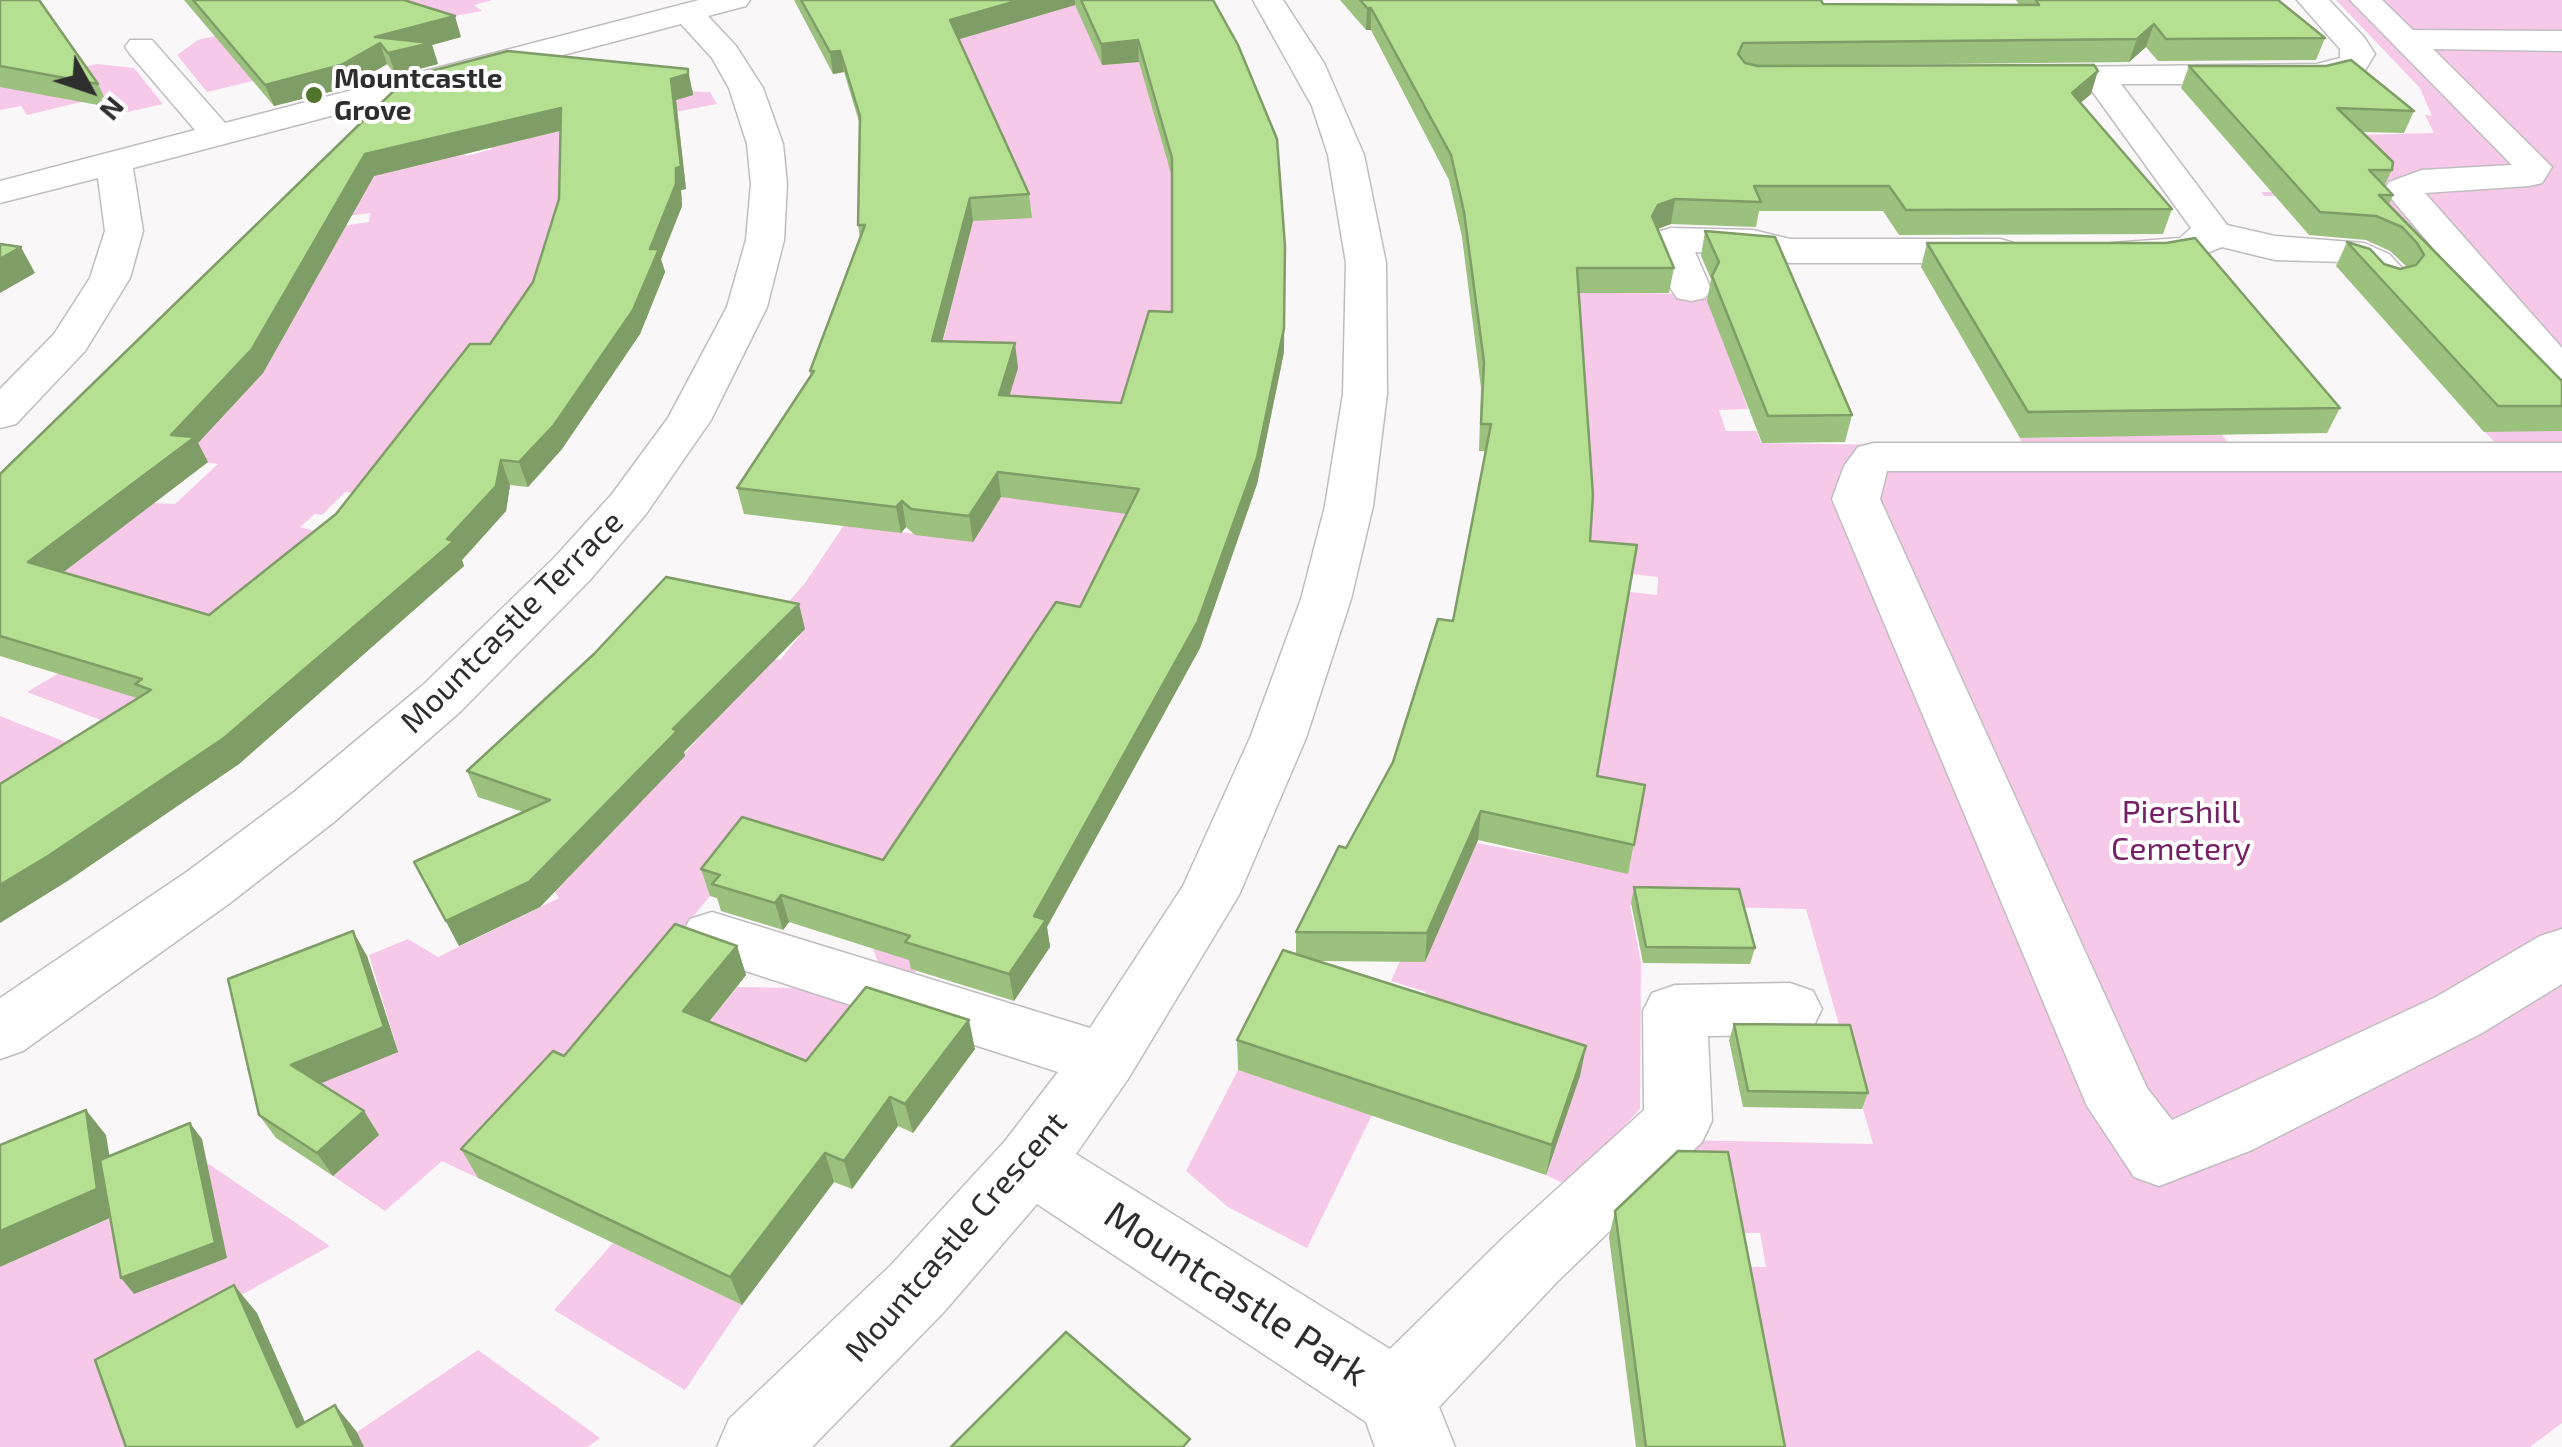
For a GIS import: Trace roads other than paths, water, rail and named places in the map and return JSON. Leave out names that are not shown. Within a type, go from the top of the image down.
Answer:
[{"type":"street","points":[[0,192],[735,0]]},
{"type":"street","name":"Mountcastle Crescent","points":[[757,1447],[917,1288],[1030,1162],[1105,1060],[1210,895],[1278,738],[1326,599],[1349,506],[1365,394],[1366,263],[1358,204],[1329,106],[1308,63],[1268,0]]},
{"type":"street","points":[[2040,74],[2316,74],[2352,65],[2360,54],[2312,0]]},
{"type":"street","points":[[2365,0],[2546,177]]},
{"type":"street","name":"Mountcastle Terrace","points":[[0,1032],[209,888],[431,708],[572,570],[629,504],[689,420],[747,306],[765,240],[770,184],[762,127],[746,88],[725,53],[688,12]]},
{"type":"street","points":[[2405,39],[2562,42]]},
{"type":"street","points":[[141,47],[220,137]]},
{"type":"street","points":[[2097,74],[2207,222],[2211,233]]},
{"type":"street","points":[[0,415],[70,342],[110,278],[124,231],[114,164]]},
{"type":"street","points":[[2546,177],[2422,181],[2402,190],[2562,374]]},
{"type":"street","points":[[2097,251],[2187,249],[2200,245],[2211,233]]},
{"type":"street","points":[[2211,233],[2276,248],[2350,252],[2375,262],[2389,277]]},
{"type":"street","points":[[1691,289],[1671,240],[1752,242],[1790,252],[2038,251]]},
{"type":"street","points":[[2562,457],[1874,457],[1860,476],[1856,499],[2120,1106],[2159,1156],[2228,1129],[2459,1015],[2562,953]]},
{"type":"street","points":[[712,936],[1105,1060]]},
{"type":"street","points":[[1406,1422],[1531,1259],[1678,1121],[1675,1012],[1790,1009]]},
{"type":"street","name":"Mountcastle Park","points":[[1030,1162],[1406,1422]]},
{"type":"place","name":"Mountcastle Grove","points":[[314,95]]},
{"type":"park label","name":"Piershill Cemetery","points":[[2181,830]]}]
